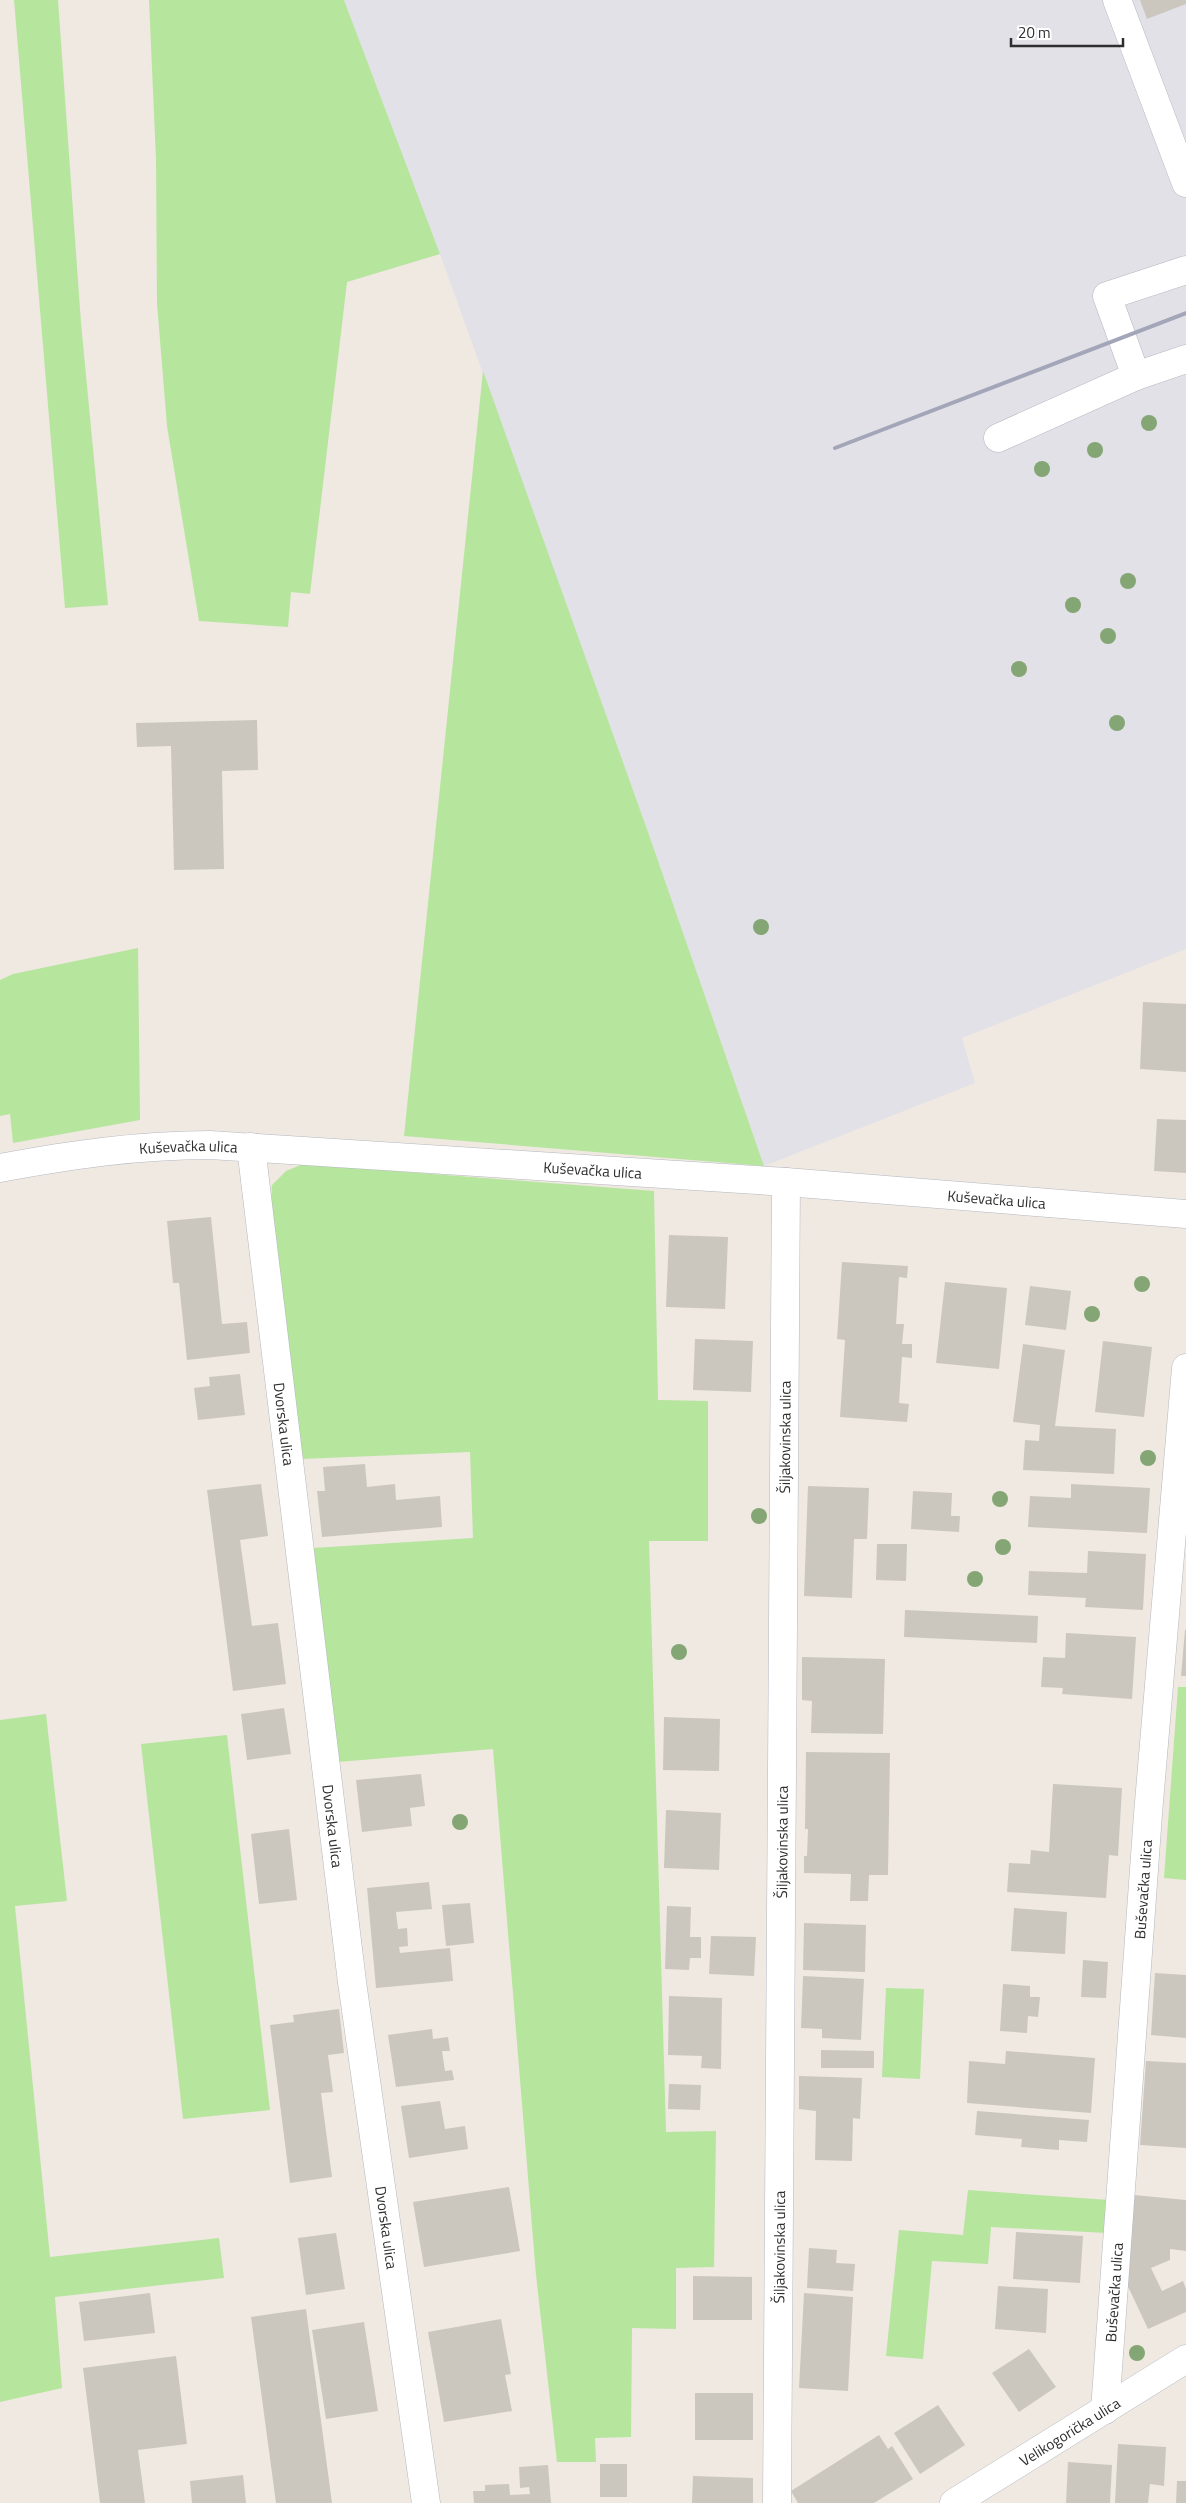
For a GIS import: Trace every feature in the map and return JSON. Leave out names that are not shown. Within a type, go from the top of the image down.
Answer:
[{"type":"street","points":[[1117,0],[1186,183]]},
{"type":"street","points":[[1136,376],[1107,296],[1186,270]]},
{"type":"street","points":[[998,438],[1136,376],[1186,358]]},
{"type":"street","name":"Kuševačka ulica","points":[[0,1168],[81,1153],[127,1148],[191,1145],[251,1147],[786,1182],[1186,1214]]},
{"type":"street","name":"Dvorska ulica","points":[[251,1147],[352,1982],[426,2503]]},
{"type":"street","name":"Šiljakovinska ulica","points":[[777,2503],[786,1182]]},
{"type":"street","name":"Buševačka ulica","points":[[1105,2410],[1148,1814],[1186,1368]]},
{"type":"street","name":"Velikogorička ulica","points":[[954,2503],[1186,2359]]},
{"type":"shaded area","points":[[344,0],[1186,0],[1186,949],[962,1038],[975,1083],[764,1166],[648,832],[440,254]]},
{"type":"green space","points":[[14,0],[58,0],[81,323],[108,605],[65,608]]},
{"type":"green space","points":[[149,0],[344,0],[440,254],[347,282],[310,594],[291,592],[288,627],[199,621],[167,426],[157,303],[156,159]]},
{"type":"green space","points":[[483,371],[648,832],[764,1166],[404,1136]]},
{"type":"green space","points":[[138,948],[140,1120],[13,1143],[10,1114],[0,1116],[0,980],[13,974]]},
{"type":"green space","points":[[303,1164],[654,1191],[658,1400],[708,1401],[708,1541],[649,1541],[666,2132],[716,2131],[714,2267],[676,2268],[676,2329],[632,2328],[631,2437],[595,2438],[596,2462],[557,2462],[536,2275],[493,1749],[338,1762],[313,1548],[473,1538],[470,1452],[301,1459],[271,1205],[272,1185],[286,1171]]},
{"type":"green space","points":[[1178,1687],[1186,1687],[1186,1880],[1164,1878]]},
{"type":"green space","points":[[46,1714],[67,1901],[15,1906],[50,2257],[219,2238],[224,2278],[55,2297],[62,2388],[0,2402],[0,1720]]},
{"type":"green space","points":[[227,1735],[270,2110],[183,2119],[141,1744]]},
{"type":"green space","points":[[886,1988],[924,1989],[920,2079],[882,2077]]},
{"type":"green space","points":[[968,2190],[1109,2200],[1107,2233],[991,2227],[988,2264],[932,2261],[923,2359],[886,2356],[899,2230],[963,2235]]},
{"type":"building","points":[[1140,0],[1186,0],[1186,4],[1147,19]]},
{"type":"building","points":[[257,720],[258,770],[222,771],[224,869],[174,870],[171,746],[137,747],[136,723]]},
{"type":"building","points":[[1143,1002],[1186,1004],[1186,1072],[1140,1069]]},
{"type":"building","points":[[1157,1119],[1186,1120],[1186,1173],[1154,1171]]},
{"type":"building","points":[[211,1217],[222,1324],[247,1322],[250,1353],[187,1360],[179,1283],[173,1283],[167,1221]]},
{"type":"building","points":[[669,1235],[728,1237],[725,1309],[666,1307]]},
{"type":"building","points":[[842,1262],[908,1266],[907,1278],[899,1277],[896,1324],[904,1324],[902,1344],[912,1344],[912,1358],[902,1357],[899,1403],[909,1404],[907,1422],[840,1417],[845,1340],[837,1339]]},
{"type":"building","points":[[945,1282],[1007,1288],[999,1369],[936,1363]]},
{"type":"building","points":[[1030,1286],[1071,1291],[1066,1330],[1025,1325]]},
{"type":"building","points":[[695,1339],[753,1341],[751,1392],[693,1390]]},
{"type":"building","points":[[1103,1341],[1152,1347],[1144,1417],[1095,1412]]},
{"type":"building","points":[[1023,1344],[1065,1350],[1055,1426],[1116,1429],[1114,1474],[1023,1470],[1025,1440],[1039,1441],[1040,1425],[1013,1422]]},
{"type":"building","points":[[240,1374],[245,1415],[198,1420],[194,1388],[210,1386],[209,1377]]},
{"type":"building","points":[[365,1464],[367,1487],[395,1484],[396,1500],[440,1496],[442,1527],[322,1537],[317,1491],[325,1491],[323,1467]]},
{"type":"building","points":[[261,1484],[268,1536],[240,1540],[252,1626],[278,1623],[286,1684],[233,1691],[207,1490]]},
{"type":"building","points":[[1071,1484],[1150,1488],[1147,1533],[1028,1527],[1030,1496],[1071,1498]]},
{"type":"building","points":[[808,1486],[869,1488],[867,1539],[854,1539],[852,1598],[804,1596]]},
{"type":"building","points":[[913,1491],[952,1493],[951,1516],[960,1516],[959,1532],[911,1529]]},
{"type":"building","points":[[877,1544],[907,1544],[906,1581],[876,1580]]},
{"type":"building","points":[[1088,1551],[1146,1554],[1143,1610],[1085,1607],[1086,1598],[1028,1595],[1029,1571],[1087,1573]]},
{"type":"building","points":[[905,1610],[1038,1616],[1037,1643],[904,1637]]},
{"type":"building","points":[[1185,1630],[1186,1676],[1181,1676]]},
{"type":"building","points":[[1066,1633],[1136,1637],[1132,1699],[1062,1694],[1063,1688],[1041,1687],[1043,1657],[1065,1658]]},
{"type":"building","points":[[802,1657],[885,1659],[883,1734],[811,1733],[812,1701],[802,1700]]},
{"type":"building","points":[[284,1708],[291,1754],[247,1760],[241,1714]]},
{"type":"building","points":[[664,1717],[720,1719],[719,1771],[663,1770]]},
{"type":"building","points":[[806,1752],[890,1753],[888,1875],[869,1875],[868,1901],[850,1901],[851,1874],[804,1873],[804,1856],[807,1856],[808,1829],[805,1829]]},
{"type":"building","points":[[421,1774],[425,1806],[410,1808],[412,1826],[362,1832],[356,1780]]},
{"type":"building","points":[[1053,1784],[1122,1788],[1118,1856],[1109,1855],[1106,1898],[1007,1892],[1009,1863],[1030,1864],[1031,1850],[1049,1852]]},
{"type":"building","points":[[666,1810],[721,1813],[719,1870],[664,1868]]},
{"type":"building","points":[[289,1829],[297,1900],[259,1904],[251,1834]]},
{"type":"building","points":[[429,1882],[432,1909],[396,1912],[398,1929],[407,1928],[408,1946],[399,1947],[400,1953],[450,1948],[453,1981],[376,1988],[367,1888]]},
{"type":"building","points":[[470,1903],[474,1943],[446,1946],[442,1905]]},
{"type":"building","points":[[667,1906],[691,1907],[690,1937],[701,1937],[701,1958],[690,1958],[689,1970],[665,1969]]},
{"type":"building","points":[[1014,1908],[1067,1912],[1065,1954],[1011,1951]]},
{"type":"building","points":[[804,1923],[866,1925],[865,1972],[803,1970]]},
{"type":"building","points":[[711,1936],[756,1937],[754,1976],[709,1974]]},
{"type":"building","points":[[1083,1960],[1108,1962],[1106,1998],[1081,1997]]},
{"type":"building","points":[[1155,1973],[1186,1975],[1186,2038],[1151,2035]]},
{"type":"building","points":[[803,1976],[864,1979],[861,2040],[822,2038],[822,2029],[801,2028]]},
{"type":"building","points":[[1003,1984],[1030,1986],[1030,1997],[1040,1997],[1038,2017],[1028,2016],[1027,2033],[1000,2031]]},
{"type":"building","points":[[669,1996],[722,1998],[721,2069],[701,2068],[702,2056],[668,2055]]},
{"type":"building","points":[[339,2009],[344,2053],[328,2055],[333,2092],[321,2093],[332,2177],[290,2183],[270,2025],[294,2022],[293,2015]]},
{"type":"building","points":[[432,2029],[433,2039],[448,2037],[450,2051],[442,2051],[445,2071],[452,2070],[454,2080],[396,2087],[388,2035]]},
{"type":"building","points":[[821,2050],[874,2051],[874,2068],[821,2068]]},
{"type":"building","points":[[1006,2051],[1095,2058],[1091,2113],[967,2103],[969,2061],[1005,2064]]},
{"type":"building","points":[[1146,2061],[1186,2063],[1186,2148],[1140,2145]]},
{"type":"building","points":[[799,2076],[862,2078],[860,2119],[853,2118],[852,2161],[815,2160],[816,2111],[799,2109]]},
{"type":"building","points":[[669,2084],[701,2085],[700,2110],[668,2109]]},
{"type":"building","points":[[440,2101],[445,2129],[465,2126],[468,2149],[409,2158],[401,2106]]},
{"type":"building","points":[[977,2111],[1089,2120],[1087,2142],[1059,2140],[1059,2150],[1021,2147],[1022,2139],[975,2135]]},
{"type":"building","points":[[509,2187],[520,2251],[424,2267],[413,2202]]},
{"type":"building","points":[[1134,2195],[1186,2200],[1186,2251],[1170,2249],[1170,2260],[1151,2268],[1162,2291],[1183,2281],[1186,2289],[1186,2312],[1148,2329],[1125,2280]]},
{"type":"building","points":[[1016,2232],[1083,2236],[1080,2283],[1013,2279]]},
{"type":"building","points":[[336,2233],[345,2289],[306,2295],[298,2238]]},
{"type":"building","points":[[809,2248],[837,2250],[836,2263],[855,2264],[853,2291],[807,2288]]},
{"type":"building","points":[[693,2276],[752,2277],[752,2320],[693,2320]]},
{"type":"building","points":[[998,2286],[1048,2289],[1046,2333],[995,2329]]},
{"type":"building","points":[[150,2293],[155,2333],[84,2341],[79,2302]]},
{"type":"building","points":[[804,2293],[853,2297],[848,2391],[799,2388]]},
{"type":"building","points":[[306,2309],[332,2503],[276,2503],[251,2317]]},
{"type":"building","points":[[501,2319],[511,2374],[505,2375],[512,2411],[444,2422],[428,2332]]},
{"type":"building","points":[[364,2322],[378,2411],[326,2419],[312,2330]]},
{"type":"building","points":[[1029,2349],[1056,2387],[1019,2412],[992,2373]]},
{"type":"building","points":[[176,2356],[187,2444],[138,2450],[145,2503],[100,2503],[83,2368]]},
{"type":"building","points":[[695,2393],[753,2393],[753,2440],[695,2440]]},
{"type":"building","points":[[938,2405],[965,2445],[920,2474],[894,2433]]},
{"type":"building","points":[[879,2435],[888,2449],[892,2446],[913,2479],[874,2503],[798,2503],[791,2491]]},
{"type":"building","points":[[1118,2444],[1166,2447],[1164,2486],[1150,2484],[1148,2503],[1115,2503]]},
{"type":"building","points":[[1068,2462],[1112,2465],[1110,2503],[1066,2503]]},
{"type":"building","points":[[600,2464],[627,2464],[627,2497],[600,2497]]},
{"type":"building","points":[[548,2465],[551,2503],[474,2503],[473,2491],[485,2491],[485,2485],[509,2484],[510,2495],[530,2494],[529,2487],[520,2488],[519,2467]]},
{"type":"building","points":[[243,2475],[246,2503],[192,2503],[190,2481]]},
{"type":"building","points":[[693,2476],[753,2478],[753,2503],[692,2503]]},
{"type":"building","points":[[1177,2481],[1186,2481],[1186,2503],[1176,2503]]},
{"type":"railway","points":[[835,448],[1186,313]]}]
